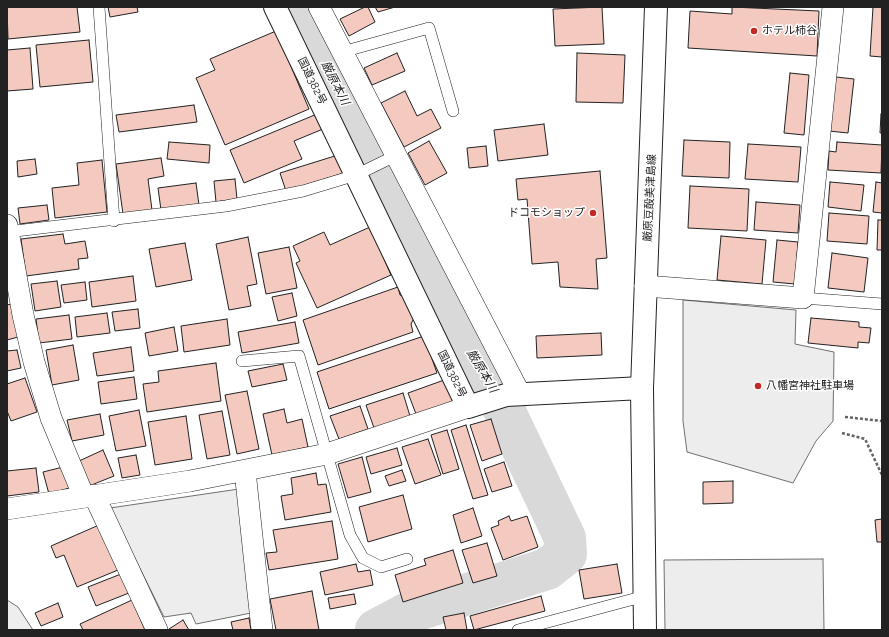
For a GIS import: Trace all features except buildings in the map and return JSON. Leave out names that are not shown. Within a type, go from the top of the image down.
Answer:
[{"type":"main road","name":"国道382号","points":[[275,7],[475,404],[513,395],[642,388]]},
{"type":"main road","name":"厳原豆酘美津島線","points":[[642,388],[645,286],[653,128],[656,7]]},
{"type":"main road","points":[[642,388],[645,630]]},
{"type":"street","points":[[319,7],[392,157],[513,395]]},
{"type":"street","points":[[645,286],[803,298],[833,7]]},
{"type":"street","points":[[7,230],[23,315],[34,362],[51,418],[157,630]]},
{"type":"street","points":[[7,509],[245,471],[327,454],[475,404]]},
{"type":"street","points":[[245,471],[262,630]]},
{"type":"lane","points":[[99,7],[114,221]]},
{"type":"lane","points":[[342,52],[429,28],[453,111]]},
{"type":"lane","points":[[7,230],[114,221],[226,206],[303,191],[359,173],[392,157]]},
{"type":"lane","points":[[803,298],[882,304]]},
{"type":"lane","points":[[242,361],[299,356],[350,535],[363,558],[381,566],[407,559]]},
{"type":"lane","points":[[518,630],[645,596]]},
{"type":"path","points":[[845,417],[882,421]]},
{"type":"path","points":[[842,433],[865,439],[882,475]]},
{"type":"shaded area","name":"八幡宮神社駐車場","points":[[683,300],[796,310],[795,344],[834,352],[833,421],[816,441],[793,483],[687,452],[683,421]]},
{"type":"shaded area","points":[[239,489],[251,613],[196,624],[191,613],[164,617],[110,508]]},
{"type":"shaded area","points":[[823,559],[824,630],[665,630],[664,560]]},
{"type":"shaded area","points":[[7,600],[18,607],[33,630],[7,630]]},
{"type":"waterway","name":"厳原本川","points":[[297,7],[443,294],[467,346],[496,393],[565,538],[566,554],[547,569],[408,613],[376,630]]},
{"type":"place","name":"ホテル柿谷","points":[[754,31]]},
{"type":"place","name":"ドコモショップ","points":[[593,213]]},
{"type":"place","name":"八幡宮神社駐車場","points":[[758,386]]}]
